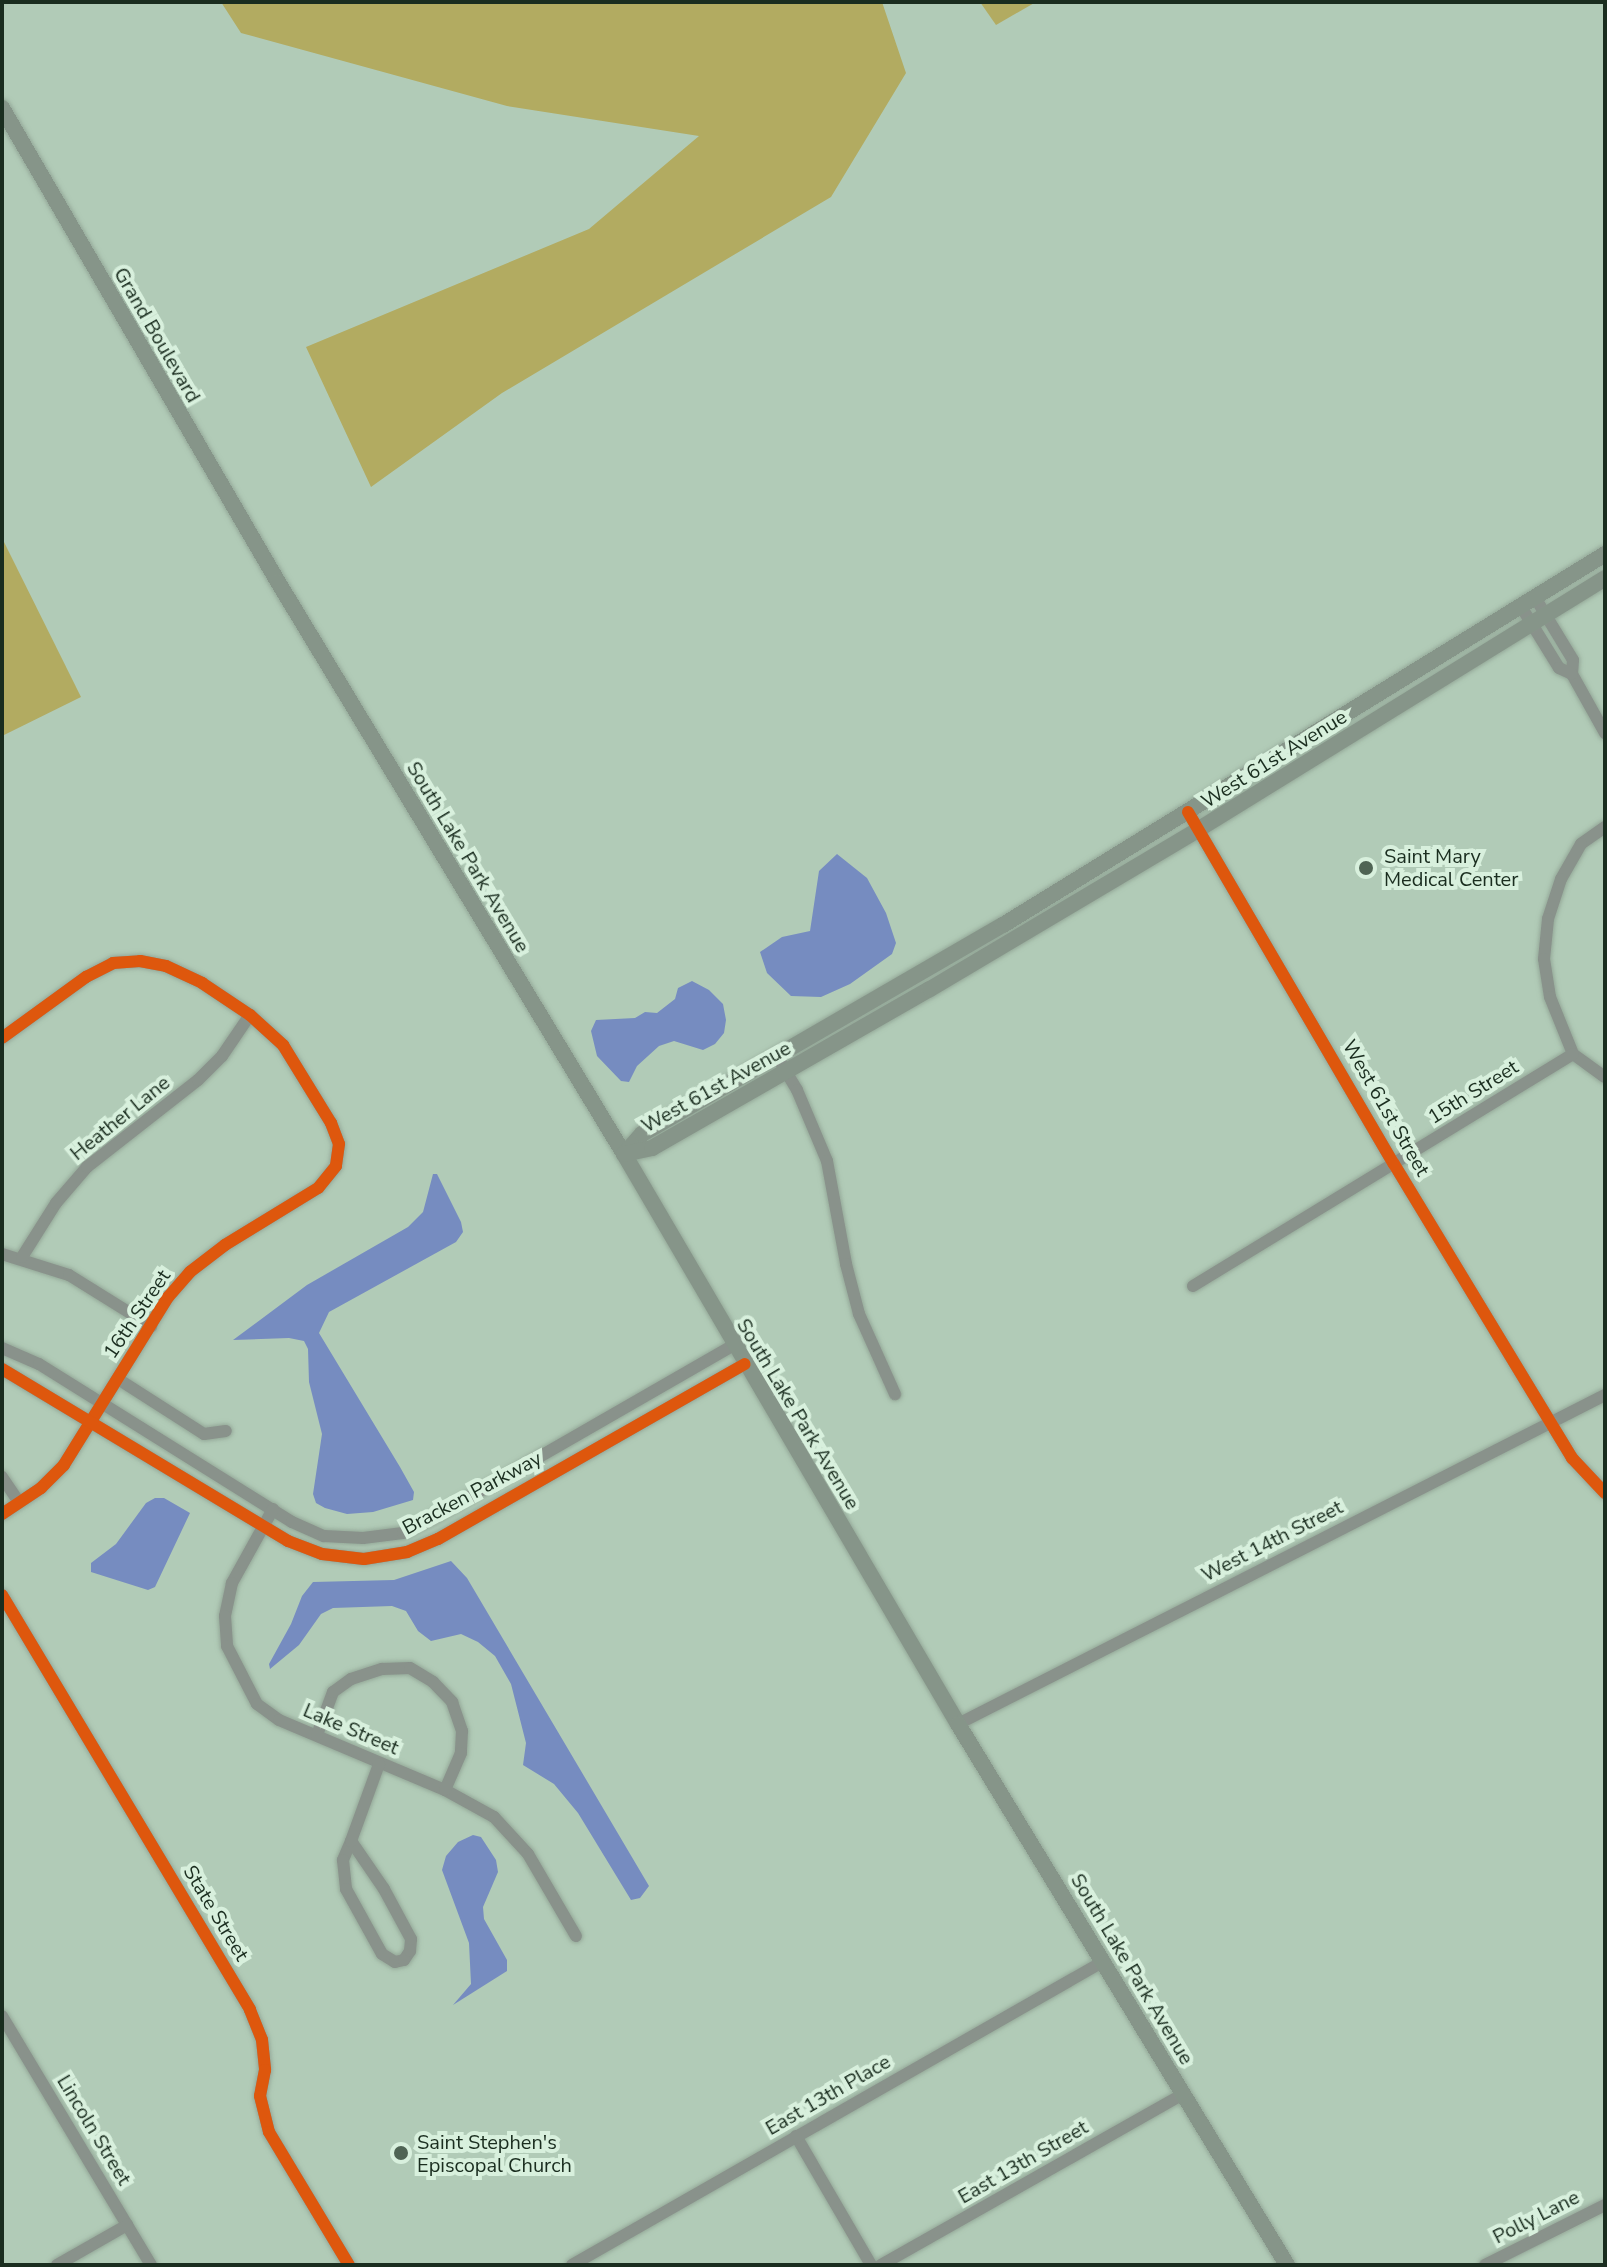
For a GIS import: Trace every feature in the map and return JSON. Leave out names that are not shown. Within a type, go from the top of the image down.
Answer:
[{"type":"main road","name":"Grand Boulevard","points":[[2,108],[278,582]]},
{"type":"main road","name":"West 61st Avenue","points":[[624,1154],[642,1134],[1003,925],[1529,604],[1605,554]]},
{"type":"main road","name":"West 61st Avenue","points":[[624,1154],[652,1148],[786,1073],[1199,829],[1605,578]]},
{"type":"main road","name":"South Lake Park Avenue","points":[[278,582],[624,1154],[958,1724],[1287,2265]]},
{"type":"street","points":[[1529,604],[1573,660],[1572,674],[1605,733]]},
{"type":"street","name":"West 61st Street","points":[[1188,812],[1394,1164],[1572,1458],[1605,1493]]},
{"type":"street","points":[[1605,827],[1581,844],[1561,879],[1548,919],[1544,959],[1550,997],[1573,1054],[1605,1077]]},
{"type":"street","points":[[2,1038],[86,977],[113,963],[140,961],[166,966],[202,983],[250,1015]]},
{"type":"street","name":"16th Street","points":[[2,1514],[59,1471],[168,1297],[190,1272],[225,1245],[318,1188],[336,1166],[339,1144],[331,1123],[283,1045],[250,1015]]},
{"type":"street","name":"Heather Lane","points":[[22,1257],[56,1203],[87,1167],[198,1080],[222,1056],[250,1015]]},
{"type":"street","name":"15th Street","points":[[1193,1286],[1573,1054]]},
{"type":"street","points":[[776,1055],[827,1161],[846,1264],[859,1314],[895,1394]]},
{"type":"street","points":[[2,1254],[22,1257],[69,1275],[151,1326]]},
{"type":"street","name":"Bracken Parkway","points":[[2,1348],[39,1364],[273,1509],[324,1536],[363,1538],[403,1533],[734,1345]]},
{"type":"street","name":"Bracken Parkway","points":[[2,1369],[262,1527],[301,1547],[332,1556],[364,1559],[397,1554],[438,1539],[745,1364]]},
{"type":"street","points":[[118,1379],[204,1434],[226,1431]]},
{"type":"street","name":"West 14th Street","points":[[958,1724],[1605,1395]]},
{"type":"street","points":[[579,1434],[589,1452]]},
{"type":"street","points":[[2,1477],[19,1502]]},
{"type":"street","name":"Lake Street","points":[[273,1509],[232,1583],[225,1616],[227,1646],[257,1704],[279,1720],[445,1790],[494,1817],[528,1854],[576,1936]]},
{"type":"street","name":"State Street","points":[[2,1595],[250,2010],[262,2040],[265,2070],[260,2096],[269,2132],[349,2265]]},
{"type":"street","points":[[317,1735],[333,1692],[351,1679],[382,1669],[410,1668],[433,1682],[452,1702],[462,1731],[461,1753],[445,1790]]},
{"type":"street","points":[[351,1841],[384,1889],[411,1939],[410,1951],[404,1960],[395,1962],[382,1954],[346,1889],[343,1860],[379,1764]]},
{"type":"street","name":"East 13th Place","points":[[572,2265],[1104,1961]]},
{"type":"street","name":"Lincoln Street","points":[[2,2016],[151,2265]]},
{"type":"street","name":"East 13th Street","points":[[881,2265],[1185,2093]]},
{"type":"street","points":[[796,2136],[871,2265]]},
{"type":"street","name":"Polly Lane","points":[[1485,2265],[1605,2205]]},
{"type":"street","points":[[57,2265],[127,2225]]},
{"type":"shaded area","points":[[221,2],[882,2],[906,73],[831,197],[502,393],[371,487],[306,347],[589,229],[699,136],[507,106],[241,33]]},
{"type":"shaded area","points":[[980,2],[1036,2],[996,25]]},
{"type":"shaded area","points":[[2,538],[81,697],[2,736]]},
{"type":"water","points":[[837,854],[867,878],[886,913],[896,943],[892,954],[850,984],[821,997],[791,996],[767,973],[760,952],[782,937],[810,931],[819,871]]},
{"type":"water","points":[[692,981],[709,990],[723,1004],[726,1020],[724,1033],[715,1044],[703,1050],[674,1041],[659,1046],[637,1066],[629,1082],[621,1081],[597,1056],[591,1031],[596,1020],[635,1018],[645,1012],[657,1013],[675,999],[678,988]]},
{"type":"water","points":[[433,1174],[437,1174],[461,1222],[463,1232],[456,1242],[329,1312],[319,1333],[400,1467],[414,1492],[413,1500],[373,1512],[347,1514],[325,1508],[316,1503],[313,1494],[322,1434],[309,1382],[308,1349],[304,1341],[289,1338],[233,1340],[307,1285],[408,1227],[423,1212]]},
{"type":"water","points":[[155,1498],[164,1498],[190,1513],[155,1587],[148,1590],[91,1572],[91,1563],[116,1544],[146,1503]]},
{"type":"water","points":[[451,1561],[467,1578],[649,1886],[640,1898],[631,1900],[578,1813],[554,1784],[523,1765],[526,1743],[511,1684],[495,1656],[478,1642],[461,1634],[431,1641],[418,1631],[406,1611],[392,1606],[333,1608],[321,1614],[299,1645],[270,1669],[269,1664],[302,1596],[313,1582],[394,1580]]},
{"type":"water","points":[[473,1835],[481,1837],[496,1860],[498,1872],[483,1907],[484,1919],[507,1960],[507,1971],[453,2005],[471,1984],[469,1943],[442,1870],[446,1856],[458,1842]]},
{"type":"cycle path","points":[[1188,812],[1394,1164],[1572,1458],[1605,1493]]},
{"type":"cycle path","points":[[2,1038],[86,977],[113,963],[140,961],[166,966],[202,983],[250,1015],[283,1045],[331,1123],[339,1144],[336,1166],[318,1188],[225,1245],[190,1272],[168,1297],[64,1465],[41,1488],[2,1514]]},
{"type":"cycle path","points":[[2,1369],[288,1541],[322,1554],[364,1559],[407,1552],[438,1539],[745,1364]]},
{"type":"cycle path","points":[[2,1595],[250,2010],[262,2040],[265,2070],[260,2096],[269,2132],[349,2265]]},
{"type":"place","name":"Saint Mary Medical Center","points":[[1366,868]]},
{"type":"place","name":"Saint Stephen's Episcopal Church","points":[[401,2153]]}]
